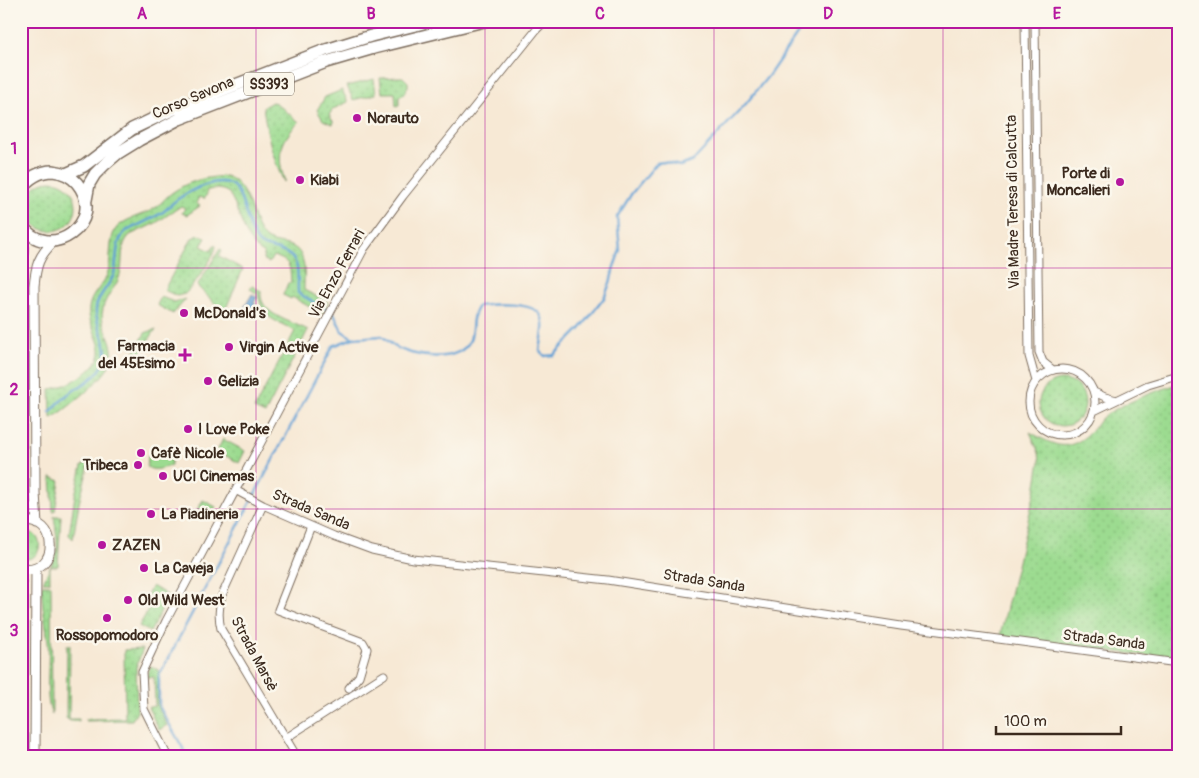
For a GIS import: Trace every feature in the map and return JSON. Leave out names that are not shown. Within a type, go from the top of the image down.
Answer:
[{"type":"main road","name":"Corso Savona","points":[[21,189],[26,179],[54,171],[66,174],[84,166],[132,129],[174,108],[323,51],[371,36],[432,21]]},
{"type":"main road","name":"Corso Savona","points":[[54,241],[64,239],[72,234],[84,219],[89,184],[95,174],[118,153],[179,119],[326,62],[484,21]]},
{"type":"main road","points":[[66,174],[82,189],[86,200]]},
{"type":"main road","points":[[23,226],[33,236],[43,240],[54,241]]},
{"type":"street","name":"Via Enzo Ferrari","points":[[168,757],[144,709],[142,672],[166,621],[237,491],[267,429],[374,234],[545,21]]},
{"type":"street","name":"Via Madre Teresa di Calcutta","points":[[1025,21],[1029,356],[1036,381]]},
{"type":"street","name":"Via Madre Teresa di Calcutta","points":[[1035,21],[1039,352],[1043,362],[1053,370]]},
{"type":"street","points":[[21,511],[23,226]]},
{"type":"street","points":[[37,524],[34,286],[38,262],[46,249],[54,241]]},
{"type":"street","points":[[1061,368],[1075,371],[1090,383],[1094,392],[1094,411],[1086,425],[1073,434],[1062,435],[1047,431],[1035,421],[1030,411],[1030,395],[1036,381],[1044,374],[1053,370],[1061,368]]},
{"type":"street","points":[[1094,411],[1148,385],[1178,376]]},
{"type":"street","points":[[1094,392],[1117,400]]},
{"type":"street","name":"Strada Sanda","points":[[237,491],[311,526],[372,550],[413,559],[608,580],[900,626],[1178,663]]},
{"type":"street","name":"Strada Marsè","points":[[261,504],[222,595],[219,619],[221,629],[298,757]]},
{"type":"street","points":[[21,522],[37,524],[46,531],[51,547],[45,562],[36,568],[21,569]]},
{"type":"street","points":[[311,526],[278,610],[363,642],[367,649],[359,676],[349,688]]},
{"type":"street","points":[[35,757],[36,568]]},
{"type":"street","points":[[21,582],[22,757]]},
{"type":"street","points":[[286,738],[384,675]]},
{"type":"green space","points":[[403,77],[408,82],[408,87],[403,95],[399,96],[399,105],[396,106],[395,93],[382,93],[380,78]]},
{"type":"green space","points":[[374,79],[376,94],[353,100],[347,86]]},
{"type":"green space","points":[[342,90],[348,102],[333,109],[329,115],[334,123],[323,120],[317,110],[325,97]]},
{"type":"green space","points":[[272,102],[276,103],[299,122],[284,143],[280,157],[284,182],[270,145],[263,107]]},
{"type":"green space","points":[[226,176],[238,184],[242,190],[258,229],[263,236],[273,242],[289,245],[298,250],[304,263],[304,290],[328,302],[322,314],[292,297],[291,299],[283,295],[288,283],[291,283],[288,265],[283,260],[273,256],[269,263],[263,259],[264,253],[257,249],[247,235],[229,193],[218,189],[206,191],[207,194],[204,199],[199,197],[196,203],[200,206],[187,215],[182,213],[185,208],[181,206],[156,223],[130,235],[127,239],[123,248],[120,275],[104,304],[102,314],[112,349],[109,366],[88,390],[63,411],[51,418],[50,389],[65,385],[82,376],[90,370],[99,356],[100,349],[91,323],[89,308],[92,299],[107,275],[115,230],[128,220],[155,208],[177,189],[196,181]]},
{"type":"green space","points":[[51,181],[65,185],[72,192],[76,206],[72,220],[65,227],[51,231],[37,227],[30,220],[26,206],[30,192],[37,185]]},
{"type":"green space","points":[[199,235],[206,238],[201,246],[211,251],[214,245],[216,246],[208,264],[185,294],[177,296],[164,290],[192,238]]},
{"type":"green space","points":[[220,249],[222,250],[219,256],[243,269],[223,311],[197,286]]},
{"type":"green space","points":[[252,286],[261,291],[261,299],[270,311],[308,330],[265,414],[254,409],[295,331],[266,314],[258,294],[250,289]]},
{"type":"green space","points":[[161,297],[174,302],[186,299],[173,314],[157,305]]},
{"type":"green space","points":[[156,329],[135,361],[131,359],[145,333]]},
{"type":"green space","points":[[1058,380],[1066,380],[1075,384],[1081,390],[1085,403],[1081,416],[1075,422],[1066,426],[1058,426],[1049,422],[1043,416],[1039,407],[1039,399],[1043,390],[1049,384]]},
{"type":"green space","points":[[1178,384],[1178,660],[1000,636],[1035,491],[1040,461],[1039,453],[1030,432],[1056,444],[1070,445],[1086,436],[1101,418],[1107,414],[1141,397]]},
{"type":"green space","points":[[223,439],[245,451],[239,463],[217,451]]},
{"type":"green space","points":[[158,451],[167,451],[171,456],[171,465],[156,469],[147,467],[148,456]]},
{"type":"green space","points":[[90,460],[79,503],[73,539],[69,535],[75,495],[82,466]]},
{"type":"green space","points":[[51,477],[60,481],[55,511],[53,511]]},
{"type":"green space","points":[[203,500],[216,507],[209,519],[196,512]]},
{"type":"green space","points":[[54,516],[61,516],[58,566],[50,566],[57,552]]},
{"type":"green space","points":[[21,532],[29,532],[35,535],[38,540],[38,551],[35,556],[29,559],[21,559]]},
{"type":"green space","points":[[50,567],[50,582],[43,582]]},
{"type":"green space","points":[[42,585],[51,585],[52,715],[48,700],[48,642]]},
{"type":"green space","points":[[152,586],[169,596],[150,632],[139,626],[153,602],[146,597]]},
{"type":"green space","points":[[67,645],[70,645],[69,719],[79,719],[79,721],[70,721],[66,718]]},
{"type":"green space","points":[[143,649],[136,667],[137,712],[132,720],[86,721],[86,719],[125,718],[124,650]]},
{"type":"green space","points":[[150,666],[159,670],[157,705],[167,725],[159,730],[148,707],[155,706],[154,677],[147,677]]},
{"type":"water","points":[[252,294],[257,297],[254,303],[259,308],[254,315],[242,311]]},
{"type":"waterway","points":[[50,412],[67,395],[92,378],[104,363],[106,350],[96,306],[114,274],[118,245],[122,235],[126,231],[163,212],[184,195],[199,187],[216,182],[231,184],[236,189],[254,237],[264,246],[281,251],[293,258],[297,269],[298,293],[334,314],[342,331],[348,335],[354,338],[382,336],[402,350],[423,356],[446,356],[464,348],[470,340],[474,314],[478,306],[512,305],[537,311],[541,316],[543,324],[540,351],[545,356],[554,355],[581,328],[604,298],[620,250],[617,217],[632,193],[657,163],[664,162],[680,166],[693,161],[744,106],[769,75],[806,21]]},
{"type":"waterway","points":[[188,757],[159,706],[159,676],[333,346],[353,338]]},
{"type":"place","name":"Norauto","points":[[357,118]]},
{"type":"place","name":"Kiabi","points":[[300,180]]},
{"type":"place","name":"Porte di Moncalieri","points":[[1120,182]]},
{"type":"place","name":"McDonald's","points":[[184,313]]},
{"type":"place","name":"Virgin Active","points":[[229,347]]},
{"type":"place","name":"Farmacia del 45Esimo","points":[[185,355]]},
{"type":"place","name":"Gelizia","points":[[208,381]]},
{"type":"place","name":"I Love Poke","points":[[188,429]]},
{"type":"place","name":"Cafè Nicole","points":[[141,453]]},
{"type":"place","name":"Tribeca","points":[[138,465]]},
{"type":"place","name":"UCI Cinemas","points":[[163,476]]},
{"type":"place","name":"La Piadineria","points":[[151,514]]},
{"type":"place","name":"ZAZEN","points":[[102,545]]},
{"type":"place","name":"La Caveja","points":[[144,568]]},
{"type":"place","name":"Old Wild West","points":[[128,600]]},
{"type":"place","name":"Rossopomodoro","points":[[107,618]]}]
